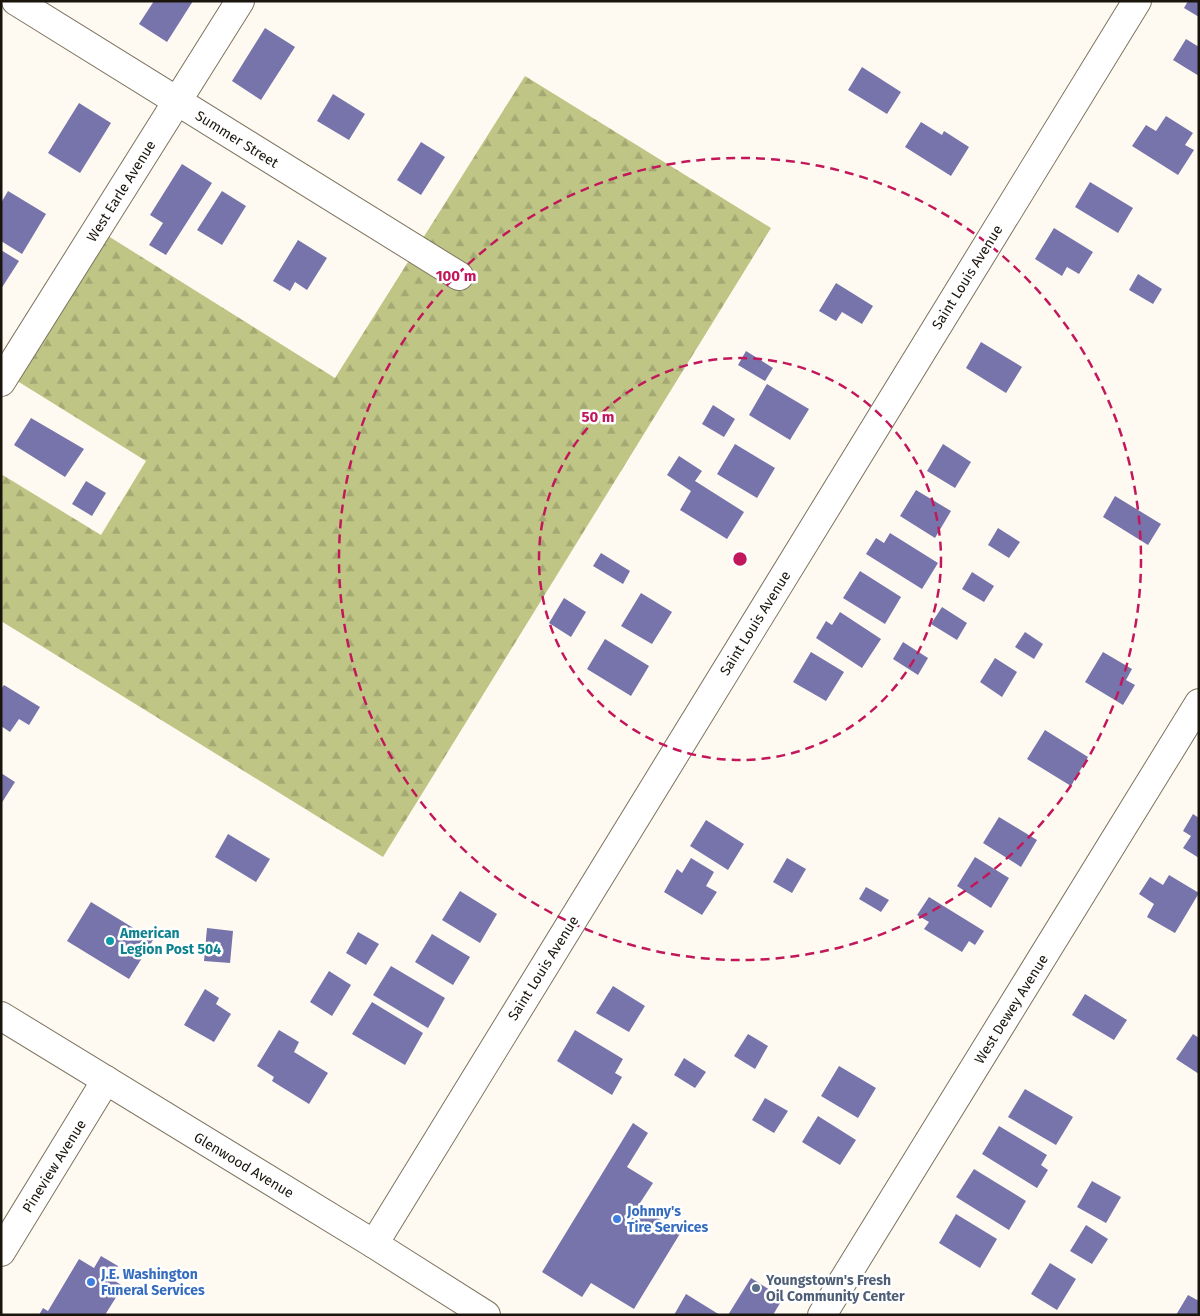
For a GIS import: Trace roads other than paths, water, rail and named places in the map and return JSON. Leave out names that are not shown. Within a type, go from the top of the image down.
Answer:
[{"type":"street","name":"Summer Street","points":[[16,1],[459,276]]},
{"type":"street","name":"West Earle Avenue","points":[[1,382],[240,1]]},
{"type":"street","name":"Saint Louis Avenue","points":[[374,1244],[1137,1]]},
{"type":"street","name":"West Dewey Avenue","points":[[822,1315],[1199,703]]},
{"type":"street","name":"Glenwood Avenue","points":[[1,1016],[374,1244],[486,1315]]},
{"type":"street","name":"Pineview Avenue","points":[[1,1252],[106,1080]]},
{"type":"place","name":"American Legion Post 504","points":[[110,941]]},
{"type":"place","name":"Johnny's Tire Services","points":[[617,1219]]},
{"type":"place","name":"J.E. Washington Funeral Services","points":[[91,1282]]},
{"type":"place","name":"Youngstown's Fresh Oil Community Center","points":[[756,1288]]}]
